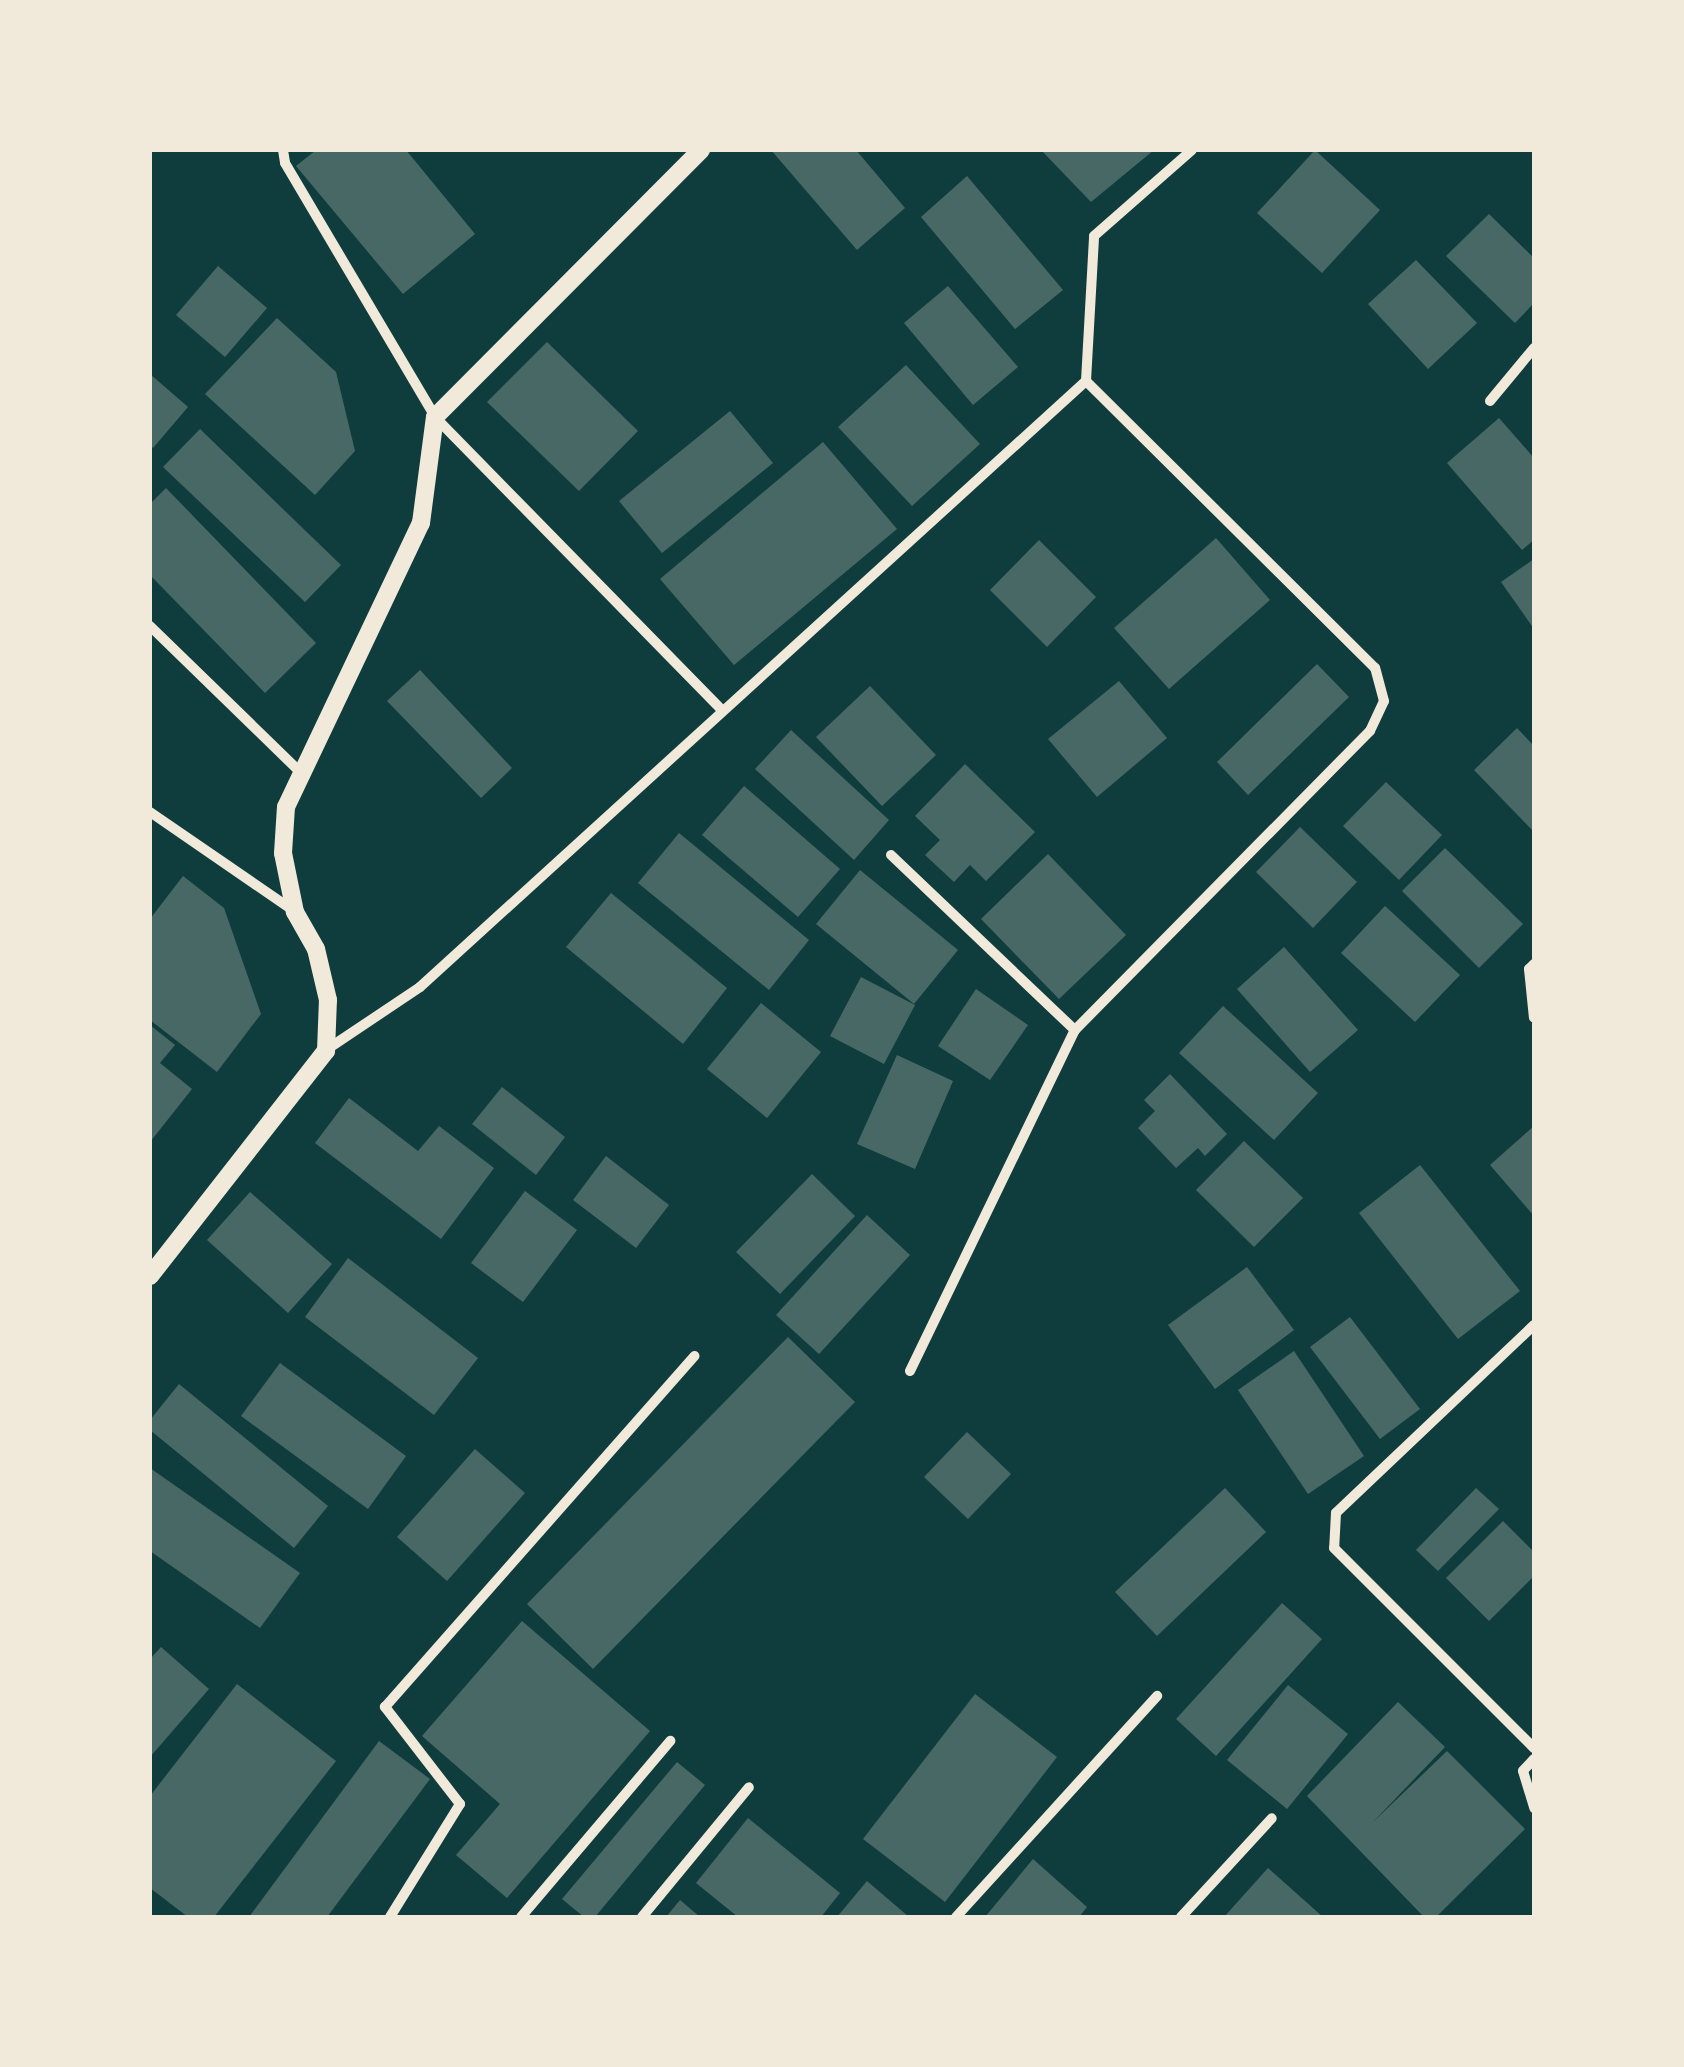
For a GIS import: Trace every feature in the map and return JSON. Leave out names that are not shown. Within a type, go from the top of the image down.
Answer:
[{"type":"street","points":[[283,150],[284,163],[435,418],[722,710]]},
{"type":"street","points":[[326,1051],[328,1000],[316,949],[295,912],[283,853],[286,807],[299,771],[420,523],[435,418],[701,150]]},
{"type":"street","points":[[150,1276],[326,1051],[420,988],[1086,381],[1094,236],[1192,150]]},
{"type":"street","points":[[1490,401],[1534,348]]},
{"type":"street","points":[[910,1370],[1076,1030],[1370,731],[1384,701],[1375,668],[1086,381]]},
{"type":"street","points":[[150,626],[299,771]]},
{"type":"street","points":[[150,812],[295,912]]},
{"type":"street","points":[[892,855],[1076,1030]]},
{"type":"street","points":[[1534,964],[1534,1018]]},
{"type":"street","points":[[1534,1325],[1336,1512],[1334,1548],[1534,1748]]},
{"type":"street","points":[[390,1917],[460,1804],[384,1706],[694,1356]]},
{"type":"street","points":[[956,1917],[1157,1696]]},
{"type":"street","points":[[521,1917],[670,1740]]},
{"type":"street","points":[[1534,1760],[1523,1771],[1534,1808]]},
{"type":"street","points":[[642,1917],[749,1787]]},
{"type":"street","points":[[1181,1917],[1272,1818]]},
{"type":"building","points":[[316,150],[406,150],[475,234],[403,294],[296,166]]},
{"type":"building","points":[[771,150],[856,150],[905,208],[857,250]]},
{"type":"building","points":[[1041,150],[1154,150],[1091,202]]},
{"type":"building","points":[[1315,150],[1380,210],[1322,273],[1257,213]]},
{"type":"building","points":[[967,176],[1063,290],[1015,329],[921,217]]},
{"type":"building","points":[[1489,214],[1534,258],[1534,303],[1515,323],[1446,256]]},
{"type":"building","points":[[1416,260],[1477,323],[1428,369],[1368,304]]},
{"type":"building","points":[[218,266],[267,308],[225,357],[176,315]]},
{"type":"building","points":[[948,286],[1018,367],[973,405],[904,323]]},
{"type":"building","points":[[277,318],[336,372],[355,451],[315,495],[205,394]]},
{"type":"building","points":[[547,342],[638,431],[579,491],[487,402]]},
{"type":"building","points":[[906,365],[980,444],[912,506],[838,427]]},
{"type":"building","points":[[150,374],[188,407],[153,448],[150,445]]},
{"type":"building","points":[[730,411],[773,463],[662,553],[619,501]]},
{"type":"building","points":[[1499,418],[1534,458],[1534,540],[1522,550],[1447,463]]},
{"type":"building","points":[[200,429],[341,565],[305,602],[163,467]]},
{"type":"building","points":[[823,442],[897,529],[734,665],[660,579]]},
{"type":"building","points":[[166,488],[316,643],[265,693],[150,575],[150,504]]},
{"type":"building","points":[[1216,538],[1270,600],[1169,689],[1114,628]]},
{"type":"building","points":[[1039,540],[1096,597],[1047,647],[990,590]]},
{"type":"building","points":[[1534,559],[1534,629],[1501,582]]},
{"type":"building","points":[[1317,664],[1349,697],[1248,795],[1217,762]]},
{"type":"building","points":[[420,670],[512,768],[481,798],[387,701]]},
{"type":"building","points":[[1119,681],[1167,738],[1097,797],[1048,739]]},
{"type":"building","points":[[870,686],[936,755],[882,806],[816,737]]},
{"type":"building","points":[[1517,728],[1534,746],[1534,832],[1474,770]]},
{"type":"building","points":[[791,730],[889,820],[854,860],[755,769]]},
{"type":"building","points":[[965,764],[1035,832],[986,881],[970,865],[954,882],[925,855],[940,840],[915,816]]},
{"type":"building","points":[[1386,782],[1442,835],[1399,880],[1343,826]]},
{"type":"building","points":[[744,786],[840,869],[798,917],[702,835]]},
{"type":"building","points":[[1300,827],[1357,882],[1313,928],[1256,872]]},
{"type":"building","points":[[679,833],[809,940],[769,990],[638,883]]},
{"type":"building","points":[[1445,848],[1523,924],[1479,968],[1402,891]]},
{"type":"building","points":[[1048,854],[1126,935],[1059,999],[981,919]]},
{"type":"building","points":[[860,870],[958,950],[914,1004],[816,924]]},
{"type":"building","points":[[183,876],[224,908],[261,1014],[217,1072],[150,1020],[150,919]]},
{"type":"building","points":[[611,893],[727,988],[683,1044],[566,947]]},
{"type":"building","points":[[1385,906],[1460,975],[1415,1022],[1341,953]]},
{"type":"building","points":[[1284,947],[1358,1030],[1310,1072],[1237,989]]},
{"type":"building","points":[[861,977],[915,1005],[884,1064],[830,1036]]},
{"type":"building","points":[[976,989],[1028,1025],[990,1080],[938,1046]]},
{"type":"building","points":[[761,1003],[821,1052],[767,1118],[707,1069]]},
{"type":"building","points":[[1223,1006],[1318,1093],[1274,1140],[1179,1053]]},
{"type":"building","points":[[150,1025],[175,1045],[160,1063],[192,1089],[150,1142]]},
{"type":"building","points":[[897,1055],[953,1081],[915,1169],[857,1144]]},
{"type":"building","points":[[1170,1074],[1227,1134],[1205,1156],[1198,1148],[1176,1168],[1138,1128],[1155,1111],[1144,1100]]},
{"type":"building","points":[[502,1087],[565,1137],[536,1175],[472,1124]]},
{"type":"building","points":[[349,1098],[418,1151],[439,1126],[494,1168],[441,1239],[315,1143]]},
{"type":"building","points":[[1534,1126],[1534,1216],[1490,1165]]},
{"type":"building","points":[[1244,1141],[1303,1198],[1254,1247],[1196,1190]]},
{"type":"building","points":[[606,1156],[669,1205],[636,1248],[573,1200]]},
{"type":"building","points":[[1420,1165],[1520,1291],[1458,1339],[1359,1213]]},
{"type":"building","points":[[812,1174],[855,1216],[780,1294],[736,1252]]},
{"type":"building","points":[[525,1191],[577,1230],[523,1302],[471,1263]]},
{"type":"building","points":[[250,1192],[332,1264],[288,1313],[207,1240]]},
{"type":"building","points":[[867,1215],[910,1255],[819,1354],[776,1315]]},
{"type":"building","points":[[348,1258],[478,1358],[434,1415],[305,1317]]},
{"type":"building","points":[[1247,1267],[1294,1330],[1215,1389],[1168,1325]]},
{"type":"building","points":[[1350,1317],[1420,1409],[1380,1439],[1310,1347]]},
{"type":"building","points":[[788,1337],[855,1402],[593,1669],[527,1604]]},
{"type":"building","points":[[1294,1351],[1364,1456],[1308,1494],[1238,1390]]},
{"type":"building","points":[[280,1363],[406,1456],[368,1509],[241,1416]]},
{"type":"building","points":[[179,1384],[328,1506],[294,1548],[150,1430],[150,1420]]},
{"type":"building","points":[[967,1432],[1011,1474],[968,1519],[924,1477]]},
{"type":"building","points":[[475,1449],[525,1493],[447,1581],[397,1537]]},
{"type":"building","points":[[150,1468],[300,1573],[260,1628],[150,1551]]},
{"type":"building","points":[[1225,1488],[1266,1532],[1157,1636],[1115,1592]]},
{"type":"building","points":[[1476,1488],[1499,1509],[1438,1571],[1416,1550]]},
{"type":"building","points":[[1503,1521],[1534,1552],[1534,1576],[1489,1621],[1446,1578]]},
{"type":"building","points":[[1282,1603],[1322,1639],[1216,1756],[1176,1719]]},
{"type":"building","points":[[522,1621],[650,1731],[507,1898],[456,1855],[500,1804],[422,1736]]},
{"type":"building","points":[[161,1647],[209,1689],[150,1757],[150,1659]]},
{"type":"building","points":[[237,1684],[336,1761],[214,1917],[188,1917],[150,1888],[150,1796]]},
{"type":"building","points":[[1288,1685],[1348,1734],[1287,1809],[1227,1760]]},
{"type":"building","points":[[975,1694],[1057,1757],[945,1902],[863,1839]]},
{"type":"building","points":[[1398,1702],[1445,1747],[1372,1823],[1447,1751],[1525,1829],[1436,1917],[1424,1917],[1307,1796]]},
{"type":"building","points":[[379,1741],[430,1779],[327,1917],[249,1917]]},
{"type":"building","points":[[677,1762],[705,1785],[595,1917],[584,1917],[562,1899]]},
{"type":"building","points":[[748,1818],[840,1893],[821,1917],[738,1917],[696,1883]]},
{"type":"building","points":[[1033,1859],[1087,1907],[1079,1917],[985,1917]]},
{"type":"building","points":[[1268,1868],[1323,1917],[1224,1917]]},
{"type":"building","points":[[867,1881],[909,1917],[837,1917]]},
{"type":"building","points":[[680,1900],[700,1917],[666,1917]]}]
